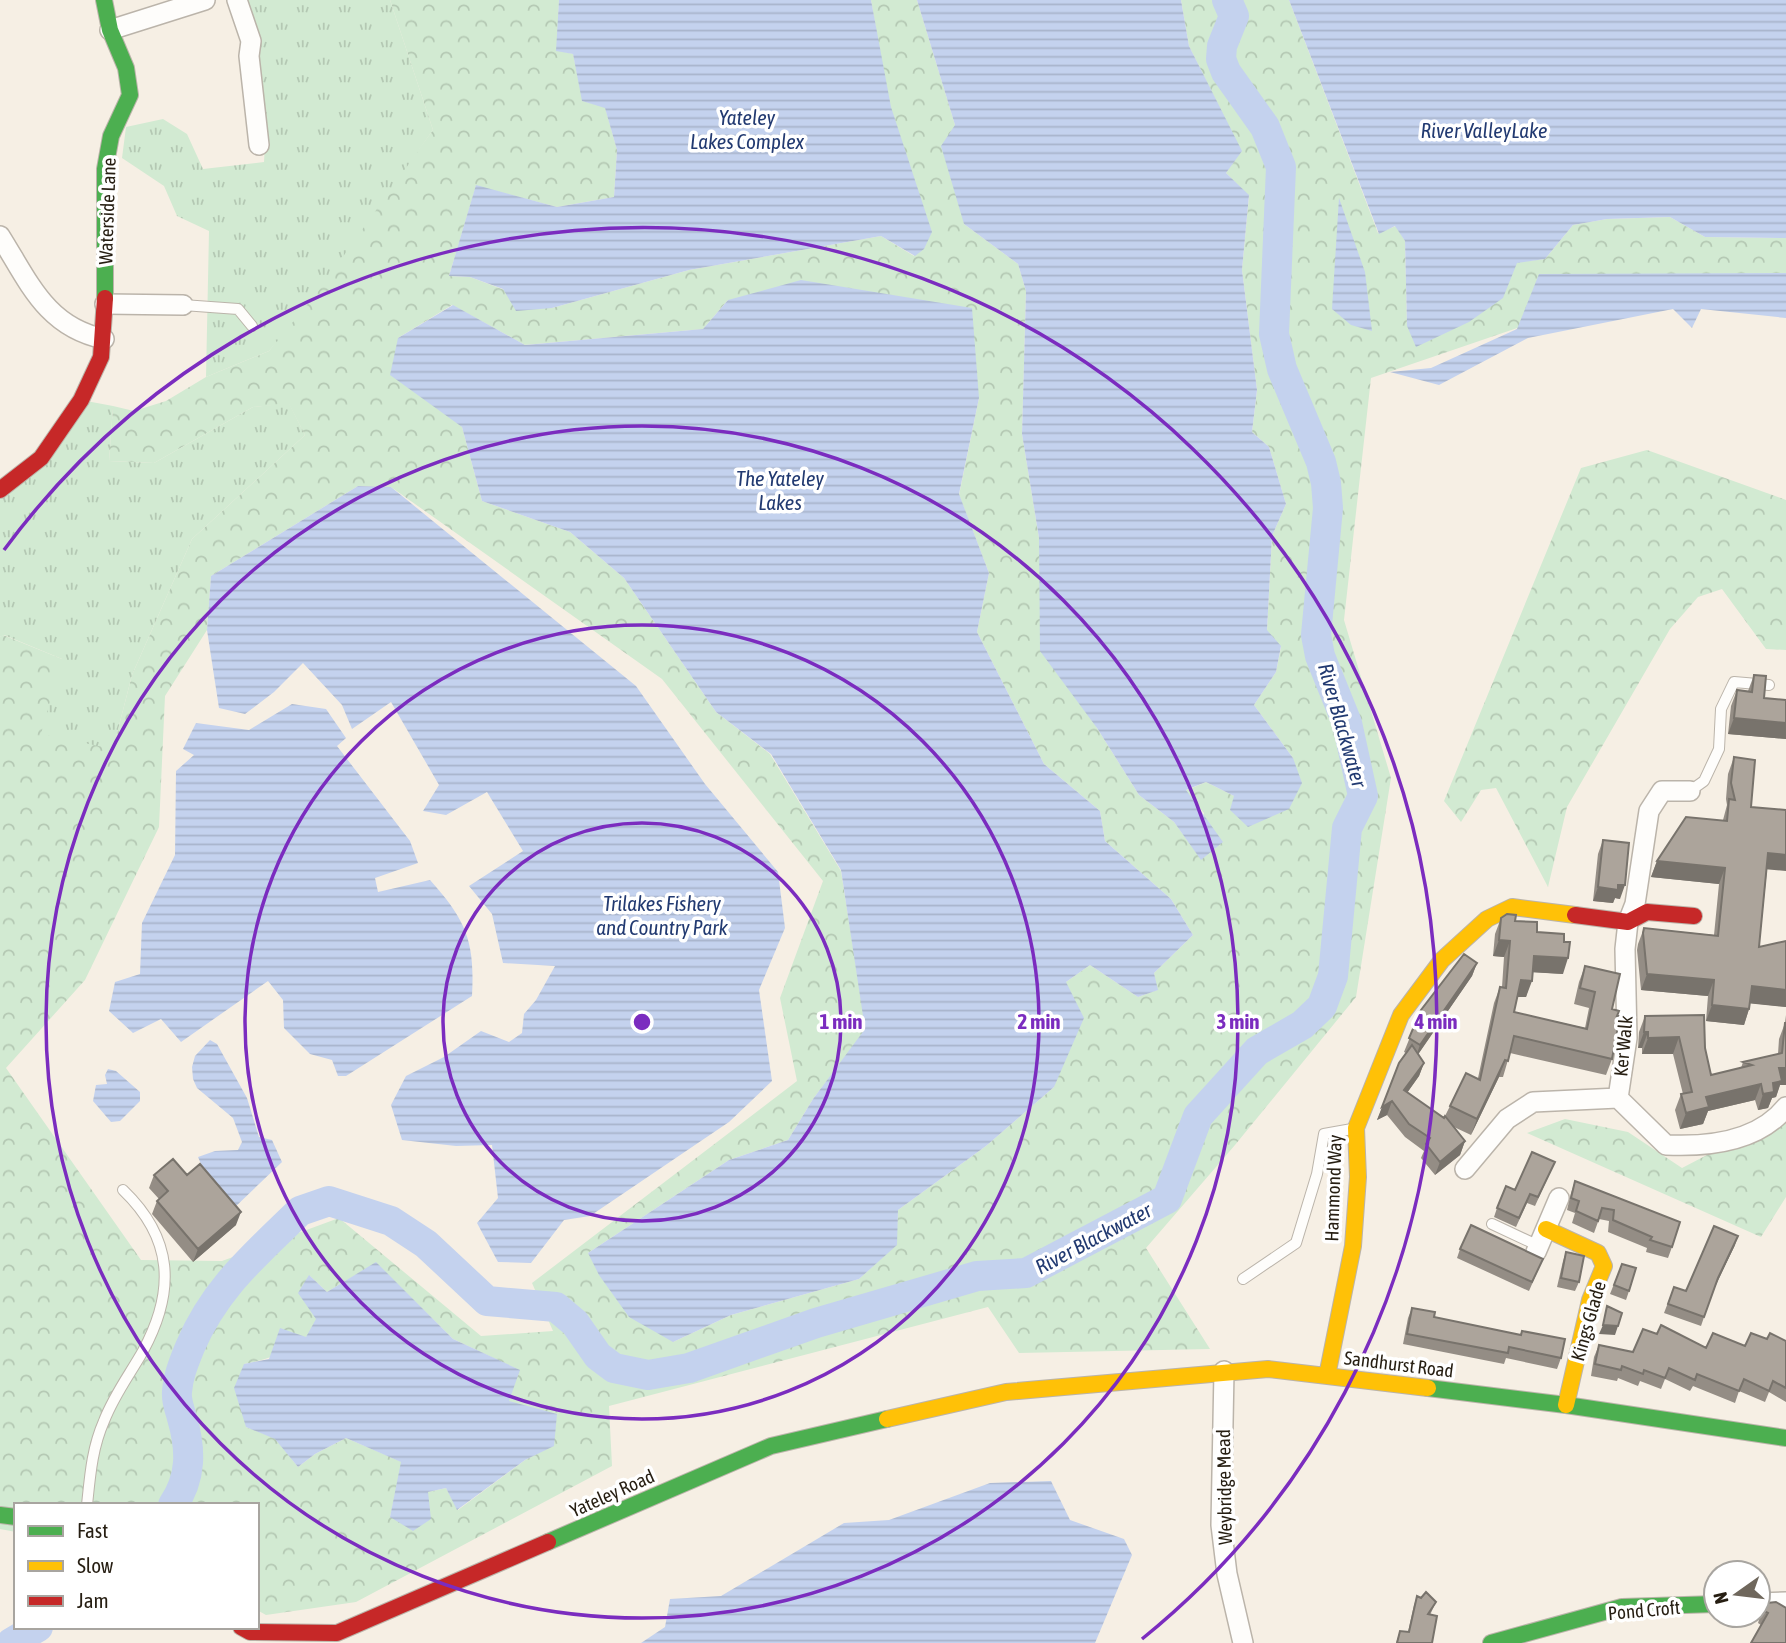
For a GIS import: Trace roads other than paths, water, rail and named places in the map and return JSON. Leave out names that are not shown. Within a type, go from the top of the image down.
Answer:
[{"type":"street","name":"Waterside Lane","points":[[0,490],[41,457],[81,400],[101,357],[105,304],[105,169],[111,136],[130,95],[125,68],[110,30],[104,0]]},
{"type":"street","points":[[110,30],[205,0]]},
{"type":"street","points":[[237,0],[251,41],[249,56],[259,145]]},
{"type":"street","points":[[0,236],[53,316],[83,335],[104,339]]},
{"type":"street","points":[[105,304],[183,305]]},
{"type":"street","name":"Ker Walk","points":[[1690,792],[1662,791],[1654,799],[1649,811],[1635,904],[1628,922],[1625,949],[1627,1038],[1618,1098],[1666,1145],[1689,1146],[1754,1133],[1773,1123],[1786,1107]]},
{"type":"street","name":"Hammond Way","points":[[1327,1376],[1353,1246],[1358,1177],[1356,1128],[1401,1015],[1441,960],[1487,919],[1512,907],[1628,922],[1647,912],[1694,915]]},
{"type":"street","points":[[1465,1169],[1507,1119],[1533,1102],[1618,1098]]},
{"type":"street","points":[[1540,1242],[1559,1198]]},
{"type":"street","name":"Kings Glade","points":[[1540,1242],[1598,1252],[1604,1266],[1590,1300],[1566,1405]]},
{"type":"street","name":"Sandhurst Road","points":[[1006,1392],[1268,1369],[1566,1405],[1786,1438]]},
{"type":"street","name":"Weybridge Mead","points":[[1224,1371],[1221,1525],[1227,1574],[1243,1643]]},
{"type":"street","name":"Yateley Road","points":[[245,1629],[250,1632],[337,1633],[771,1446],[1006,1392]]},
{"type":"street","name":"Pond Croft","points":[[1491,1643],[1622,1608],[1702,1605]]},
{"type":"lane","points":[[183,305],[237,309],[252,326]]},
{"type":"lane","points":[[1690,792],[1704,781],[1719,749],[1721,709],[1731,685],[1734,682],[1769,685]]},
{"type":"lane","points":[[1243,1279],[1278,1258],[1296,1243],[1317,1174],[1324,1134],[1332,1130],[1356,1128]]},
{"type":"lane","points":[[87,1503],[92,1457],[102,1423],[116,1393],[144,1349],[166,1286],[166,1265],[155,1232],[146,1215],[122,1190]]},
{"type":"lane","points":[[1492,1224],[1540,1242]]},
{"type":"water","name":"Yateley Lakes Complex","points":[[559,0],[871,0],[891,107],[932,232],[924,249],[915,256],[881,236],[689,270],[552,308],[516,311],[503,289],[470,277],[449,276],[476,185],[557,207],[614,197],[617,150],[605,108],[582,101],[573,54],[556,51]]},
{"type":"water","points":[[917,0],[1181,0],[1189,46],[1242,151],[1226,173],[1249,195],[1242,270],[1257,390],[1252,432],[1269,447],[1286,504],[1272,536],[1267,630],[1281,646],[1276,672],[1254,705],[1293,758],[1302,783],[1289,809],[1248,827],[1230,810],[1234,796],[1206,782],[1186,790],[1223,842],[1201,860],[1174,822],[1139,795],[1097,728],[1040,651],[1039,538],[1022,434],[1026,291],[1018,264],[964,224],[941,146],[955,125]]},
{"type":"water","name":"River ValleyLake","points":[[1289,0],[1786,0],[1786,238],[1705,237],[1670,217],[1607,219],[1573,225],[1545,259],[1517,263],[1503,298],[1469,322],[1416,347],[1407,326],[1405,241],[1395,226],[1379,234]]},
{"type":"water","points":[[1339,198],[1365,272],[1372,331],[1351,325],[1332,309]]},
{"type":"water","points":[[1786,273],[1786,318],[1701,309],[1692,328],[1673,309],[1528,338],[1439,385],[1390,372],[1431,368],[1517,329],[1539,274]]},
{"type":"water","name":"The Yateley Lakes","points":[[801,280],[972,308],[979,398],[959,494],[989,573],[977,632],[1044,764],[1100,811],[1105,841],[1171,899],[1193,935],[1154,973],[1158,990],[1138,997],[1090,965],[1066,982],[1084,1018],[1054,1087],[986,1146],[898,1210],[897,1245],[859,1279],[731,1315],[673,1342],[629,1317],[599,1275],[588,1253],[729,1160],[788,1140],[813,1099],[865,1029],[841,870],[771,754],[716,712],[624,578],[570,532],[482,501],[462,427],[390,375],[398,338],[453,305],[525,345],[703,329],[728,300]]},
{"type":"water","name":"Trilakes Fishery and Country Park","points":[[358,486],[391,487],[636,686],[705,784],[778,872],[785,928],[759,990],[772,1081],[729,1122],[590,1216],[564,1220],[531,1263],[498,1262],[477,1223],[498,1198],[492,1145],[456,1146],[402,1140],[391,1105],[406,1076],[444,1057],[481,1031],[509,1042],[522,1033],[524,1014],[536,1000],[555,966],[503,963],[492,914],[469,886],[523,851],[487,792],[446,815],[423,811],[439,785],[391,702],[352,729],[342,705],[303,663],[274,692],[245,714],[219,708],[207,630],[211,576]]},
{"type":"water","points":[[292,704],[326,709],[346,738],[337,746],[410,841],[418,863],[375,878],[378,892],[430,880],[460,920],[470,946],[472,996],[346,1076],[338,1076],[332,1060],[310,1054],[284,1028],[283,1000],[268,981],[181,1042],[161,1019],[133,1033],[109,1011],[115,982],[140,974],[142,923],[175,855],[176,771],[194,755],[183,749],[196,723],[249,730]]},
{"type":"water","points":[[210,1040],[217,1044],[247,1098],[259,1137],[272,1140],[282,1162],[234,1208],[208,1180],[198,1157],[215,1151],[238,1150],[242,1142],[233,1118],[197,1088],[193,1079],[195,1056]]},
{"type":"water","points":[[108,1069],[116,1071],[140,1092],[140,1101],[120,1121],[111,1122],[93,1101],[96,1085],[107,1084],[105,1075]]},
{"type":"water","points":[[376,1262],[453,1339],[520,1370],[509,1401],[557,1414],[554,1446],[525,1460],[457,1510],[446,1488],[428,1492],[431,1519],[413,1531],[390,1517],[401,1462],[346,1438],[315,1454],[298,1467],[275,1439],[246,1427],[234,1388],[244,1364],[269,1359],[280,1328],[306,1337],[316,1319],[298,1293],[309,1275],[327,1292]]},
{"type":"water","points":[[1051,1481],[1070,1520],[1124,1539],[1132,1555],[1095,1643],[641,1643],[665,1627],[670,1599],[721,1596],[844,1523],[889,1520],[990,1483]]},
{"type":"waterway","name":"River Blackwater","points":[[174,1503],[187,1473],[187,1441],[177,1395],[180,1375],[190,1347],[211,1307],[237,1273],[300,1211],[329,1201],[391,1221],[426,1244],[487,1301],[556,1307],[575,1323],[598,1356],[614,1368],[648,1375],[689,1368],[816,1323],[977,1276],[1026,1273],[1167,1199],[1198,1116],[1257,1051],[1302,1025],[1322,1006],[1333,976],[1347,828],[1363,796],[1347,723],[1320,656],[1316,635],[1328,508],[1326,483],[1321,462],[1282,369],[1274,334],[1281,167],[1265,127],[1226,72],[1221,59],[1222,46],[1234,16],[1227,0]]},
{"type":"waterway","name":"River Blackwater","points":[[11,1643],[35,1629]]}]
